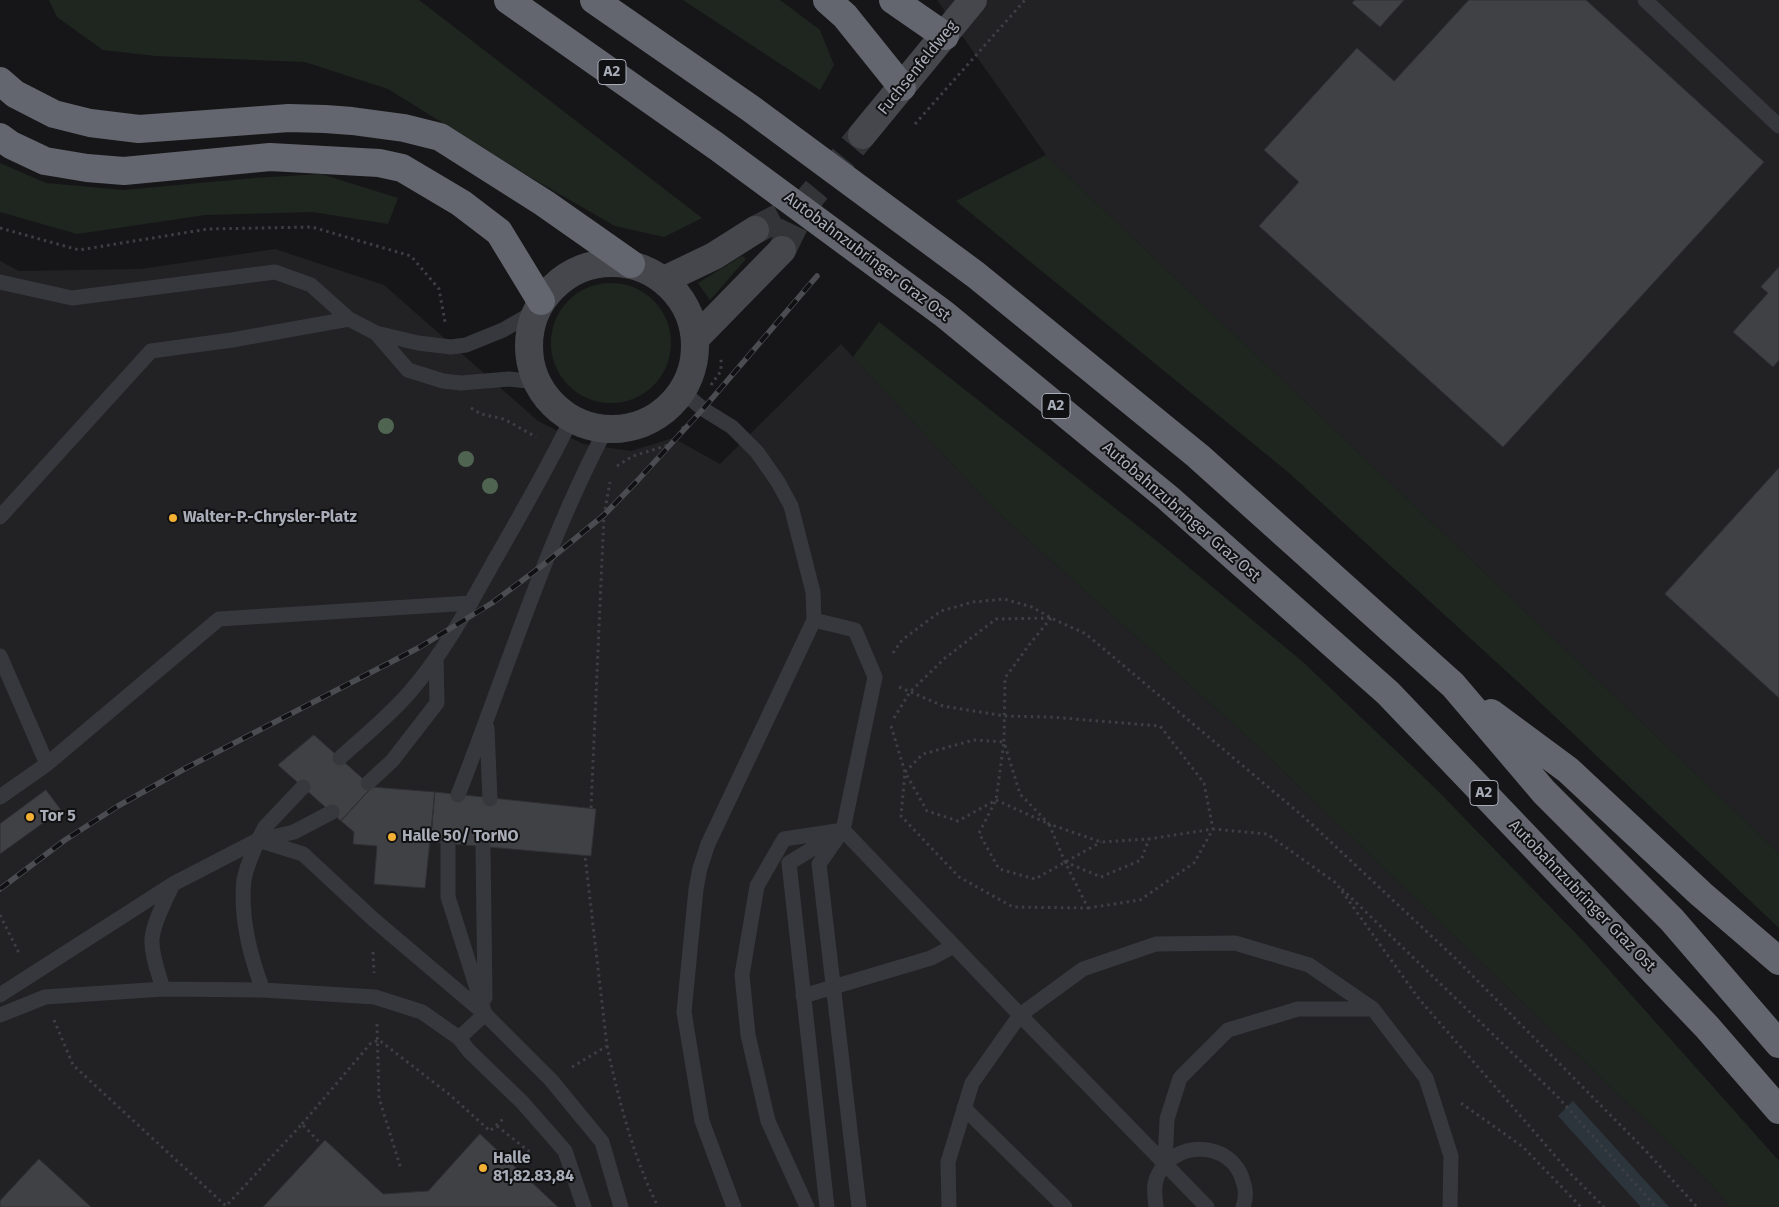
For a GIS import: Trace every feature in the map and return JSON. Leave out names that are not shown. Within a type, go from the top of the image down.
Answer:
[{"type":"highway","name":"Autobahnzubringer Graz Ost","points":[[508,0],[716,146],[944,314],[1168,498],[1388,693],[1707,1027],[1779,1110]]},
{"type":"highway","points":[[594,0],[750,108],[976,275],[1198,456],[1453,685],[1568,770],[1701,894],[1779,961]]},
{"type":"highway","points":[[826,0],[845,16],[902,87]]},
{"type":"highway","points":[[893,0],[945,36]]},
{"type":"highway","points":[[0,81],[15,94],[54,114],[90,123],[139,129],[288,118],[325,119],[404,128],[440,137],[632,264]]},
{"type":"highway","points":[[0,138],[10,145],[45,161],[87,168],[124,171],[270,157],[380,163],[402,168],[461,203],[499,232],[539,306]]},
{"type":"highway","points":[[1453,685],[1544,792],[1672,920],[1779,1044]]},
{"type":"main road","name":"Fuchsenfeldweg","points":[[862,135],[973,0]]},
{"type":"main road","points":[[664,280],[714,256],[755,230]]},
{"type":"main road","points":[[695,339],[782,250]]},
{"type":"main road","points":[[612,263],[632,264],[648,270],[664,280],[676,292],[686,307],[694,328],[696,350],[692,372],[683,392],[661,413],[645,424],[613,430],[571,420],[548,402],[537,382],[531,365],[529,347],[531,324],[539,306],[552,286],[566,276],[587,268],[612,263]]},
{"type":"lane","points":[[1645,0],[1779,126]]},
{"type":"lane","points":[[0,282],[72,298],[275,272],[311,285],[349,319],[376,333],[418,343],[451,347],[466,345],[503,330],[539,306]]},
{"type":"lane","points":[[0,517],[151,351],[232,340],[349,319]]},
{"type":"lane","points":[[376,333],[408,370],[443,381],[461,383],[509,379],[537,382]]},
{"type":"lane","points":[[683,392],[703,409],[732,427],[757,452],[778,482],[791,506],[814,592],[814,620],[708,844],[700,868],[696,889],[684,1012],[702,1121],[734,1207]]},
{"type":"lane","points":[[340,758],[409,693],[436,658],[471,603],[548,466],[571,420]]},
{"type":"lane","points":[[458,795],[544,565],[613,430]]},
{"type":"lane","points":[[0,797],[47,764],[219,619],[471,603]]},
{"type":"lane","points":[[814,620],[855,630],[875,677],[843,830],[819,864],[858,1207]]},
{"type":"lane","points":[[0,656],[47,764]]},
{"type":"lane","points":[[368,783],[392,760],[436,704],[436,658]]},
{"type":"lane","points":[[486,724],[490,799]]},
{"type":"lane","points":[[263,990],[252,960],[244,910],[244,879],[258,840],[265,827],[302,787]]},
{"type":"lane","points":[[0,995],[173,884],[258,840],[294,832],[332,812]]},
{"type":"lane","points":[[843,830],[1207,1207]]},
{"type":"lane","points":[[827,1207],[789,864],[843,830]]},
{"type":"lane","points":[[807,1207],[768,1121],[748,1035],[742,975],[757,886],[784,839],[843,830]]},
{"type":"lane","points":[[258,840],[303,854],[373,919],[486,1014],[551,1080],[602,1142],[621,1207]]},
{"type":"lane","points":[[448,843],[448,898],[486,1014]]},
{"type":"lane","points":[[459,1038],[486,1014],[484,847]]},
{"type":"lane","points":[[163,989],[152,939],[173,884]]},
{"type":"lane","points":[[949,1207],[948,1162],[972,1083],[1020,1015],[1083,969],[1156,944],[1235,943],[1309,965],[1373,1009],[1426,1078],[1451,1156],[1450,1207]]},
{"type":"lane","points":[[803,996],[931,958],[954,946]]},
{"type":"lane","points":[[0,1015],[45,997],[163,989],[263,990],[374,997],[422,1012],[459,1038],[469,1051],[522,1102],[565,1151],[584,1207]]},
{"type":"lane","points":[[1165,1164],[1167,1119],[1180,1078],[1228,1030],[1298,1009],[1373,1009]]},
{"type":"lane","points":[[964,1108],[1065,1207]]},
{"type":"lane","points":[[1156,1207],[1154,1192],[1157,1177],[1165,1164],[1176,1155],[1191,1149],[1206,1149],[1221,1153],[1232,1162],[1241,1174],[1245,1189],[1243,1207]]},
{"type":"path","points":[[612,469],[613,430]]},
{"type":"path","points":[[591,808],[604,515],[610,478]]},
{"type":"path","points":[[1004,742],[974,740],[924,754],[905,772],[901,816],[959,877],[1013,907],[1088,908],[1140,900],[1194,863],[1213,829],[1204,783],[1160,726],[1050,717],[1004,716],[943,706],[875,677],[902,640],[941,611],[973,602],[1004,599],[1032,607],[1086,634],[1305,818],[1455,958],[1646,1151],[1697,1207]]},
{"type":"path","points":[[996,800],[958,821],[927,810],[905,772],[890,724],[910,692],[945,658],[996,619],[1051,618]]},
{"type":"path","points":[[1051,618],[1005,678],[1004,742],[996,800],[979,833],[999,869],[1035,879],[1101,842]]},
{"type":"path","points":[[1004,742],[1020,794],[1049,824],[1088,908]]},
{"type":"path","points":[[996,800],[1049,824],[1101,842],[1148,839],[1213,829],[1267,834],[1336,883],[1557,1096],[1656,1207]]},
{"type":"path","points":[[1065,862],[1101,877],[1141,860],[1148,839]]},
{"type":"path","points":[[585,856],[607,1046],[621,1110],[650,1192],[658,1207]]},
{"type":"path","points":[[1336,883],[1419,999],[1570,1173],[1604,1207]]},
{"type":"path","points":[[0,915],[31,975]]},
{"type":"path","points":[[373,919],[374,997],[379,1040],[379,1098],[401,1169]]},
{"type":"path","points":[[45,997],[73,1065],[226,1206],[302,1124],[371,1043],[379,1040]]},
{"type":"path","points":[[379,1040],[450,1095],[490,1131],[522,1102]]},
{"type":"path","points":[[551,1080],[607,1046]]},
{"type":"path","points":[[1426,1078],[1523,1147],[1581,1207]]},
{"type":"path","points":[[302,1124],[321,1144]]},
{"type":"path","points":[[496,1126],[531,1154]]},
{"type":"shaded area","points":[[49,0],[419,0],[702,218],[664,237],[615,226],[530,177],[388,89],[305,62],[156,56],[103,50],[57,17]]},
{"type":"shaded area","points":[[683,0],[780,0],[820,30],[834,65],[820,90]]},
{"type":"shaded area","points":[[937,0],[1779,0],[1779,853],[1046,155]]},
{"type":"shaded area","points":[[1046,155],[1779,853],[1779,928],[1528,691],[1288,472],[956,201]]},
{"type":"shaded area","points":[[0,163],[46,183],[123,190],[321,174],[398,198],[388,224],[313,212],[205,215],[77,234],[0,212]]},
{"type":"shaded area","points":[[275,249],[384,285],[538,421],[583,444],[631,451],[673,438],[720,464],[841,344],[994,509],[1254,743],[1709,1182],[1730,1207],[0,1207],[0,261],[19,271],[141,269]]},
{"type":"shaded area","points":[[742,256],[746,259],[710,300],[698,283]]},
{"type":"shaded area","points":[[611,283],[623,284],[634,288],[644,293],[653,301],[661,310],[666,320],[670,331],[670,355],[666,366],[661,376],[653,385],[644,393],[634,398],[623,402],[611,403],[599,402],[588,398],[578,393],[569,385],[561,376],[556,366],[552,355],[551,343],[552,331],[556,320],[561,310],[569,301],[578,293],[588,288],[599,284]]},
{"type":"shaded area","points":[[879,322],[1158,542],[1303,662],[1437,790],[1585,943],[1779,1161],[1779,1207],[1730,1207],[1709,1182],[1254,743],[994,509],[853,357]]},
{"type":"shaded area","points":[[1573,1101],[1669,1207],[1641,1207],[1558,1116]]},
{"type":"building","points":[[1355,0],[1404,0],[1380,27],[1352,3]]},
{"type":"building","points":[[1469,0],[1586,0],[1764,162],[1503,447],[1259,226],[1299,182],[1264,150],[1357,48],[1394,81]]},
{"type":"building","points":[[1779,267],[1779,360],[1773,367],[1733,332],[1768,293],[1761,287]]},
{"type":"building","points":[[1779,468],[1779,698],[1665,594]]},
{"type":"building","points":[[314,735],[372,787],[341,821],[278,765]]},
{"type":"building","name":"Halle 50/ TorNO","points":[[372,787],[435,792],[425,888],[374,884],[377,846],[353,844],[354,832],[341,821]]},
{"type":"building","name":"Tor 5","points":[[46,790],[61,810],[0,854],[0,824]]},
{"type":"building","points":[[435,792],[596,809],[591,856],[431,842]]},
{"type":"building","name":"Halle 81,82.83,84","points":[[480,1134],[558,1207],[263,1207],[325,1140],[383,1194],[428,1191]]},
{"type":"building","points":[[39,1159],[91,1207],[0,1207],[0,1201]]},
{"type":"tunnel","points":[[782,250],[804,205],[862,135]]},
{"type":"tunnel","points":[[755,230],[804,205]]},
{"type":"railway","points":[[0,889],[65,840],[118,806],[186,768],[420,647],[492,603],[543,565],[604,515],[638,480],[703,409],[817,276]]},
{"type":"place","name":"Walter-P.-Chrysler-Platz","points":[[173,518]]},
{"type":"place","name":"Tor 5","points":[[30,817]]},
{"type":"place","name":"Halle 50/ TorNO","points":[[392,837]]},
{"type":"place","name":"Halle 81,82.83,84","points":[[483,1168]]}]
